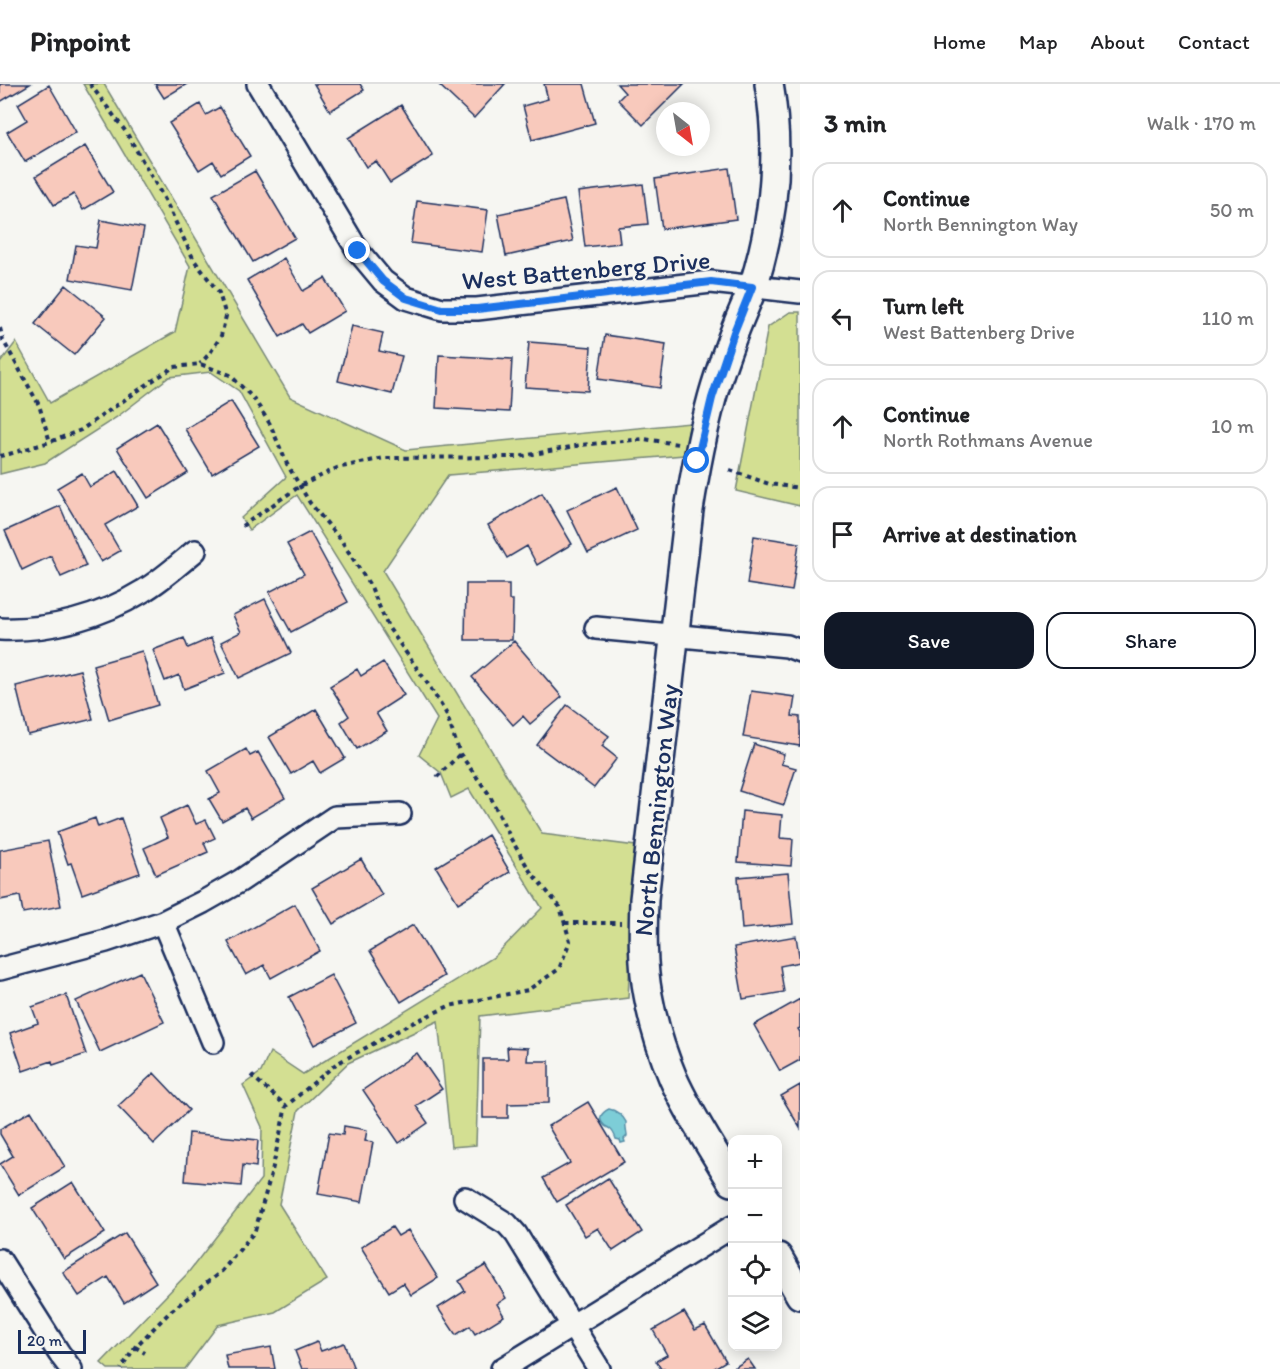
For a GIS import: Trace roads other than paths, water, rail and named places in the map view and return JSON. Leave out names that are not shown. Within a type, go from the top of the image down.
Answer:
[{"type":"street","name":"West Battenberg Drive","points":[[258,84],[358,251],[383,281],[406,298],[442,309],[477,309],[711,282],[800,292]]},
{"type":"street","name":"North Bennington Way","points":[[728,1175],[674,1080],[659,1041],[647,995],[643,954],[644,899],[688,510],[697,461],[712,398],[752,287],[771,214],[776,136],[769,84]]},
{"type":"street","points":[[0,629],[49,626],[112,608],[143,592],[195,551]]},
{"type":"street","points":[[596,628],[787,646],[800,651]]},
{"type":"street","points":[[0,969],[106,941],[163,922],[203,903],[240,881],[335,817],[400,814]]},
{"type":"street","points":[[163,922],[213,1042]]},
{"type":"street","points":[[465,1198],[507,1224],[516,1234],[599,1369]]},
{"type":"street","points":[[502,1369],[728,1229]]},
{"type":"street","points":[[0,1260],[71,1369]]},
{"type":"street","points":[[782,1265],[800,1295]]},
{"type":"water","points":[[609,1109],[619,1114],[626,1122],[625,1142],[621,1143],[616,1139],[612,1131],[601,1121],[602,1114]]}]
